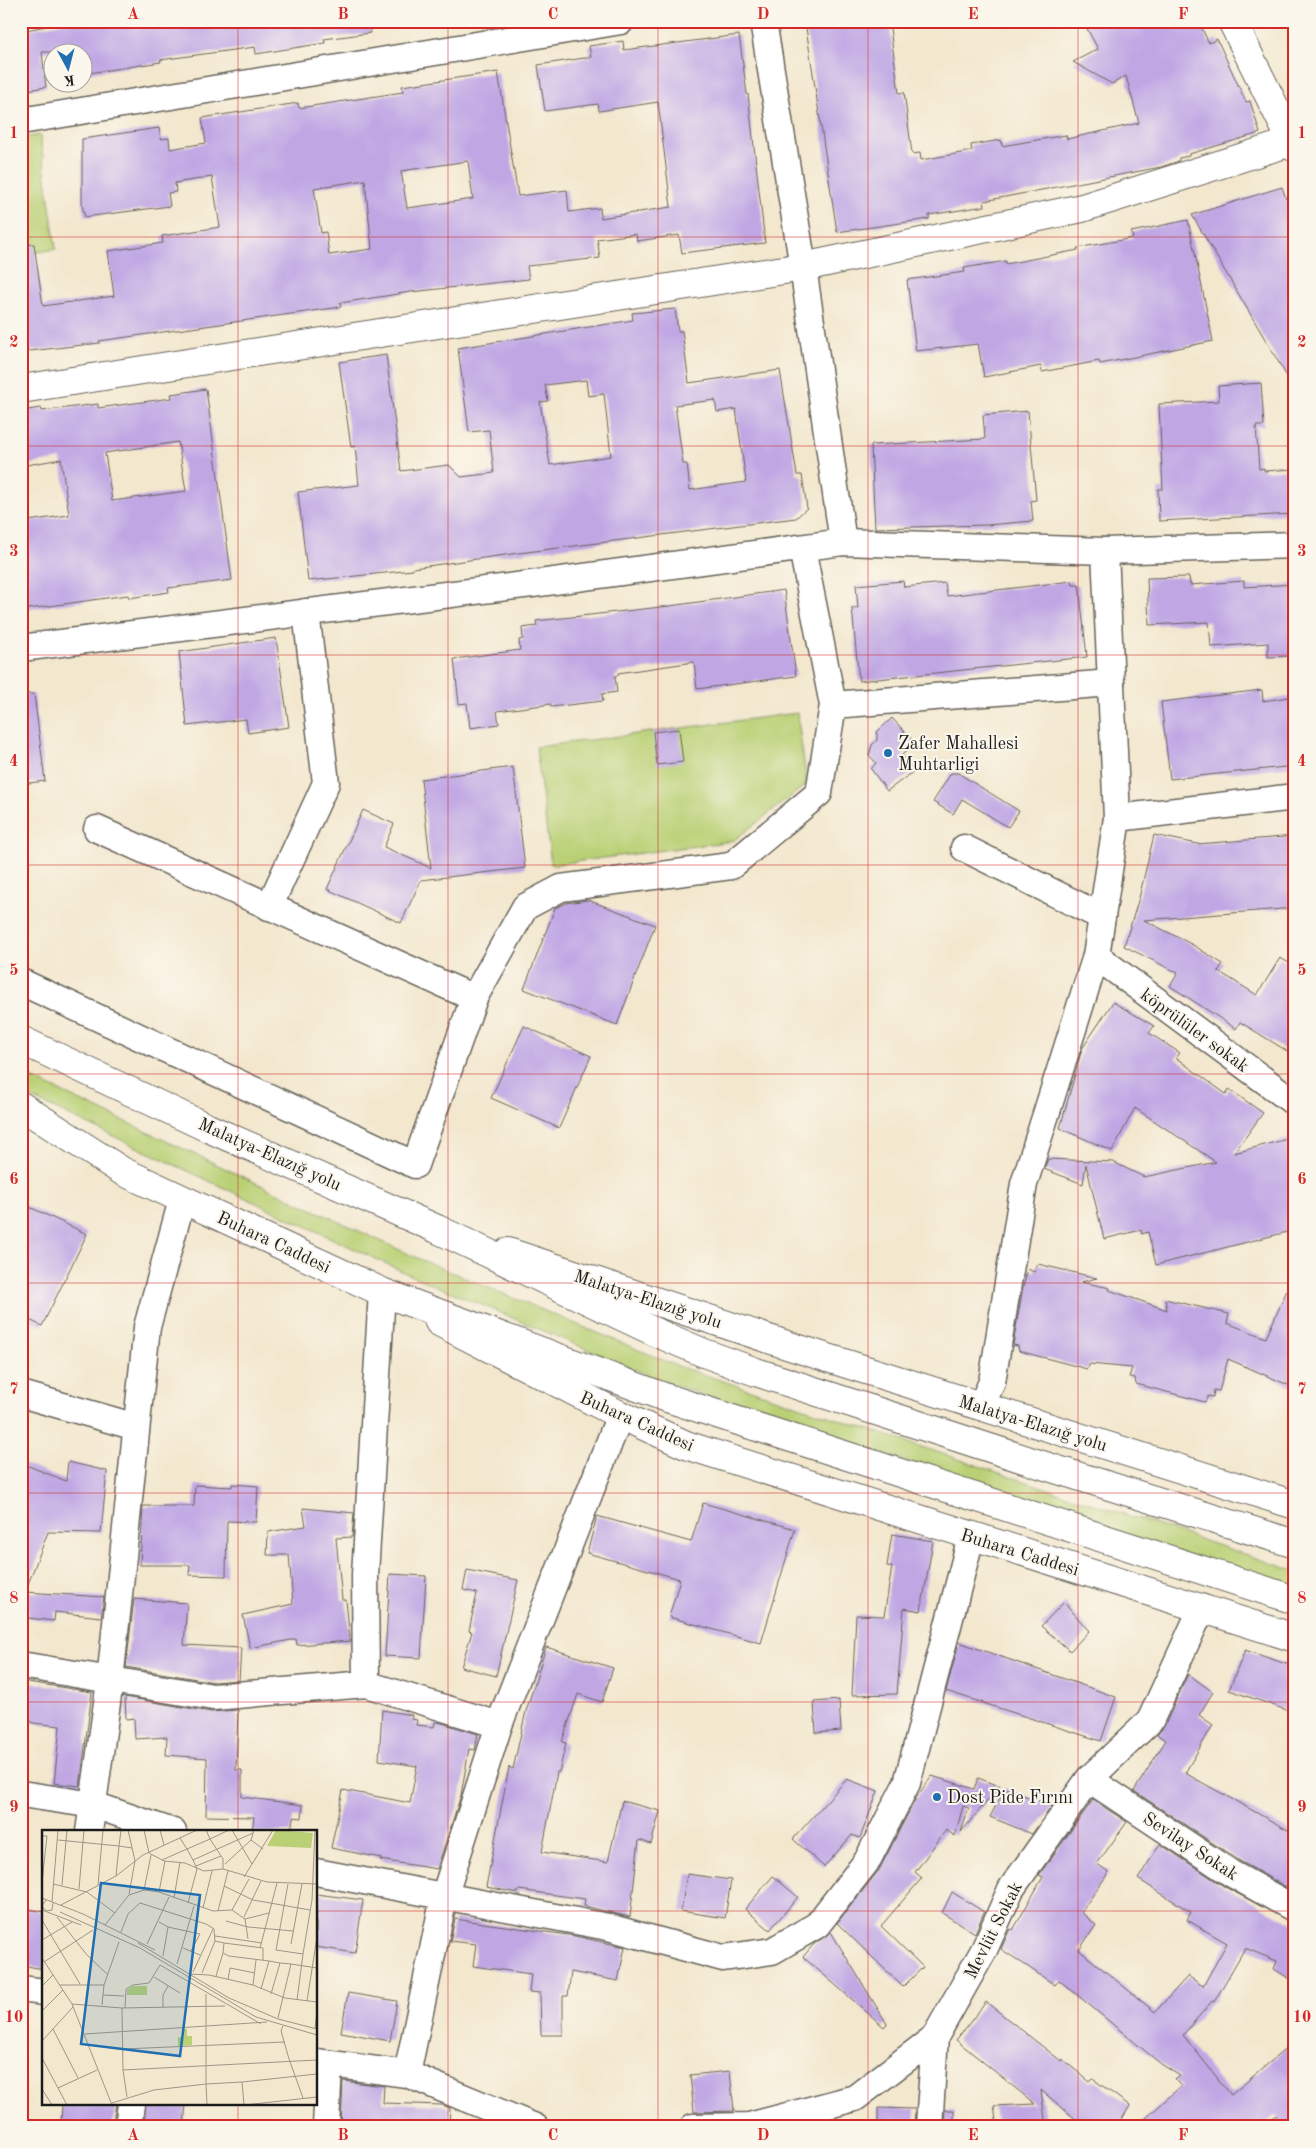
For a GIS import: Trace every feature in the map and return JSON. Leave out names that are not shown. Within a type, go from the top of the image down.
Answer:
[{"type":"main road","points":[[21,389],[803,267],[1082,208],[1293,145],[1232,21]]},
{"type":"main road","name":"Malatya-Elazığ yolu","points":[[21,1040],[208,1128],[437,1228],[784,1344],[1295,1505]]},
{"type":"main road","name":"Buhara Caddesi","points":[[21,1106],[122,1171],[382,1292],[620,1415],[686,1445],[1295,1638]]},
{"type":"main road","points":[[437,1228],[657,1333],[756,1372],[1029,1461],[1295,1544]]},
{"type":"main road","points":[[382,1292],[675,1401],[1295,1600]]},
{"type":"street","points":[[21,121],[622,21]]},
{"type":"street","points":[[763,21],[803,267],[843,542]]},
{"type":"street","points":[[21,648],[843,542],[1105,551],[1295,545]]},
{"type":"street","points":[[21,982],[415,1165],[474,998],[525,907],[561,888],[731,866],[818,792],[834,705],[802,548]]},
{"type":"street","points":[[981,1406],[992,1382],[1024,1184],[1096,956],[1117,818],[1105,551]]},
{"type":"street","points":[[269,907],[326,783],[306,612]]},
{"type":"street","points":[[834,705],[1111,683]]},
{"type":"street","points":[[1117,818],[1295,797]]},
{"type":"street","points":[[97,829],[474,998]]},
{"type":"street","points":[[964,848],[1102,917]]},
{"type":"street","name":"köprülüler sokak","points":[[1096,956],[1295,1103]]},
{"type":"street","points":[[89,1830],[110,1681],[147,1327],[182,1200]]},
{"type":"street","points":[[366,1684],[365,1575],[382,1292]]},
{"type":"street","points":[[23,1399],[136,1428]]},
{"type":"street","points":[[407,2074],[444,1897],[499,1725],[620,1415]]},
{"type":"street","points":[[318,1872],[608,1927],[722,1958],[772,1951],[817,1925],[867,1861],[907,1783],[972,1537]]},
{"type":"street","name":"Mevlüt Sokak","points":[[693,2127],[749,2126],[855,2098],[935,2037],[984,1950],[1011,1889],[1089,1778],[1150,1721],[1202,1608]]},
{"type":"street","points":[[21,1665],[214,1697],[366,1684],[499,1725]]},
{"type":"street","name":"Sevilay Sokak","points":[[1089,1778],[1232,1874],[1295,1909]]},
{"type":"street","points":[[21,1794],[94,1805],[168,1830]]},
{"type":"street","points":[[21,1989],[42,1992]]},
{"type":"street","points":[[929,2127],[935,2037]]},
{"type":"street","points":[[326,2127],[323,2063],[407,2074],[535,2127]]},
{"type":"street","points":[[128,2127],[131,2106]]},
{"type":"green space","points":[[40,135],[56,249],[21,255],[21,138]]},
{"type":"green space","points":[[797,713],[807,784],[733,841],[551,865],[536,747]]},
{"type":"green space","points":[[21,1073],[417,1258],[675,1365],[1295,1571],[1295,1590],[665,1382],[408,1274],[21,1093]]},
{"type":"building","points":[[72,21],[369,21],[370,33],[324,39],[325,43],[256,54],[255,47],[160,60],[161,62],[92,72],[92,42],[42,42],[42,88],[21,91],[21,31]]},
{"type":"building","points":[[805,21],[889,21],[899,93],[904,92],[912,154],[920,153],[921,160],[972,151],[971,145],[1001,140],[1002,146],[1066,135],[1067,139],[1139,123],[1126,76],[1112,84],[1073,62],[1098,49],[1083,21],[1198,21],[1209,43],[1217,39],[1246,102],[1250,101],[1260,133],[1189,154],[1189,156],[1179,158],[1179,161],[1161,167],[984,201],[985,206],[929,215],[929,219],[837,232]]},
{"type":"building","points":[[739,35],[748,94],[765,243],[682,253],[679,235],[637,241],[636,234],[597,239],[600,258],[527,266],[529,279],[411,292],[340,303],[341,307],[99,341],[100,343],[21,352],[21,245],[34,244],[43,306],[114,296],[108,251],[163,243],[162,236],[220,227],[212,177],[175,183],[176,192],[168,193],[170,206],[85,217],[82,205],[82,139],[159,128],[161,139],[169,138],[170,149],[206,143],[202,118],[298,103],[299,108],[403,92],[402,86],[498,72],[518,196],[567,190],[569,212],[600,208],[601,218],[671,207],[658,102],[599,111],[598,104],[545,111],[538,65],[591,57],[589,46],[623,41],[624,50]],"holes":[[[468,161],[473,199],[407,208],[401,171]],[[365,180],[372,249],[329,255],[326,232],[321,233],[314,188]]]},
{"type":"building","points":[[1282,187],[1286,199],[1295,196],[1295,390],[1192,215]]},
{"type":"building","points":[[1188,220],[1213,341],[1100,364],[1099,361],[1042,372],[1041,366],[984,377],[978,344],[916,351],[907,280],[965,272],[964,268],[1006,261],[1006,264],[1078,250],[1077,248],[1133,238],[1131,232]]},
{"type":"building","points":[[675,309],[678,331],[682,331],[689,383],[780,370],[797,475],[802,475],[807,508],[796,518],[519,553],[413,568],[413,570],[308,581],[298,492],[359,485],[355,446],[351,447],[339,362],[386,355],[401,471],[449,465],[461,477],[494,473],[489,430],[469,432],[458,348],[633,320],[632,313]],"holes":[[[586,380],[588,396],[604,394],[611,456],[550,465],[540,402],[548,401],[545,385]],[[715,400],[717,412],[736,409],[746,482],[690,490],[687,464],[683,464],[675,405]]]},
{"type":"building","points":[[1261,383],[1264,426],[1256,426],[1259,469],[1264,468],[1264,471],[1295,469],[1295,514],[1159,521],[1158,489],[1163,489],[1159,404],[1219,401],[1218,386]]},
{"type":"building","points":[[206,389],[232,580],[168,588],[169,592],[129,598],[128,595],[21,610],[21,522],[69,515],[61,459],[21,466],[21,411],[41,408],[42,411],[98,404],[98,408],[172,398],[171,394]],"holes":[[[178,442],[186,491],[112,501],[105,453]]]},
{"type":"building","points":[[1028,411],[1036,500],[1031,501],[1033,521],[987,525],[875,528],[871,445],[985,439],[983,415]]},
{"type":"building","points":[[1189,577],[1190,585],[1244,581],[1244,587],[1295,584],[1295,656],[1268,657],[1268,643],[1211,647],[1209,622],[1149,625],[1147,578]]},
{"type":"building","points":[[903,581],[904,587],[945,583],[947,596],[1072,581],[1073,585],[1079,585],[1087,657],[859,681],[852,608],[858,608],[856,585]]},
{"type":"building","points":[[784,590],[796,676],[697,689],[694,662],[618,673],[615,676],[617,692],[602,694],[603,701],[551,707],[551,704],[497,711],[499,724],[470,728],[467,703],[459,704],[454,659],[520,650],[519,640],[523,639],[522,628],[537,626],[536,621],[670,606]]},
{"type":"building","points":[[276,638],[289,727],[248,733],[246,719],[187,726],[179,652]]},
{"type":"building","points":[[1262,690],[1263,701],[1295,696],[1295,766],[1170,779],[1161,702]]},
{"type":"building","points":[[21,694],[34,694],[45,781],[21,784]]},
{"type":"building","name":"Zafer Mahallesi Muhtarligi","points":[[892,718],[915,743],[902,755],[914,771],[887,791],[871,769],[876,763],[869,755],[872,745],[877,740],[877,732]]},
{"type":"building","points":[[679,729],[683,762],[657,765],[653,732]]},
{"type":"building","points":[[513,767],[525,868],[421,880],[401,923],[327,889],[363,810],[394,824],[384,847],[431,868],[421,779]]},
{"type":"building","points":[[951,773],[958,773],[1019,811],[1008,827],[962,799],[953,814],[933,802]]},
{"type":"building","points":[[1154,835],[1198,844],[1295,836],[1295,908],[1144,920],[1193,945],[1223,964],[1218,971],[1257,995],[1280,958],[1295,966],[1295,1056],[1240,1022],[1236,1029],[1170,986],[1178,973],[1124,946],[1139,898]]},
{"type":"building","points":[[588,900],[655,925],[617,1025],[524,989],[555,908],[566,903]]},
{"type":"building","points":[[1113,1002],[1154,1026],[1149,1033],[1180,1053],[1176,1058],[1226,1094],[1229,1089],[1263,1113],[1234,1153],[1295,1137],[1295,1192],[1290,1193],[1295,1211],[1295,1230],[1156,1265],[1148,1232],[1142,1234],[1141,1230],[1104,1239],[1086,1164],[1083,1184],[1044,1169],[1048,1159],[1113,1162],[1144,1177],[1216,1162],[1135,1108],[1112,1151],[1060,1128],[1082,1049]]},
{"type":"building","points":[[524,1026],[591,1056],[559,1128],[491,1098]]},
{"type":"building","points":[[21,1203],[87,1234],[42,1326],[21,1316]]},
{"type":"building","points":[[1038,1264],[1097,1278],[1081,1282],[1110,1288],[1109,1290],[1167,1310],[1165,1299],[1229,1314],[1227,1323],[1266,1338],[1295,1272],[1295,1388],[1228,1359],[1219,1391],[1214,1390],[1213,1397],[1208,1396],[1205,1402],[1136,1384],[1135,1378],[1129,1377],[1132,1368],[1090,1364],[1087,1369],[1019,1351],[1018,1346],[1013,1345],[1023,1287],[1028,1269],[1034,1272]]},
{"type":"building","points":[[68,1462],[107,1471],[101,1533],[48,1532],[25,1592],[104,1597],[101,1617],[55,1612],[54,1621],[28,1618],[28,1609],[21,1608],[21,1463],[66,1481]]},
{"type":"building","points":[[232,1484],[258,1486],[256,1522],[227,1521],[226,1576],[189,1575],[190,1565],[140,1565],[143,1506],[194,1506],[195,1485],[232,1487]]},
{"type":"building","points":[[703,1503],[795,1529],[761,1643],[669,1617],[680,1579],[587,1553],[597,1516],[691,1542]]},
{"type":"building","points":[[303,1508],[354,1513],[352,1537],[336,1538],[342,1600],[346,1600],[350,1641],[297,1645],[296,1639],[250,1648],[243,1615],[293,1604],[289,1555],[267,1555],[268,1532],[306,1526]]},
{"type":"building","points":[[892,1534],[933,1541],[921,1611],[904,1608],[897,1694],[852,1695],[856,1615],[884,1616],[892,1567],[887,1566]]},
{"type":"building","points":[[467,1570],[518,1580],[496,1676],[461,1667],[472,1632],[469,1631],[477,1593],[463,1590]]},
{"type":"building","points":[[390,1574],[426,1576],[421,1658],[385,1656]]},
{"type":"building","points":[[134,1599],[187,1603],[184,1645],[241,1648],[239,1680],[214,1682],[126,1667]]},
{"type":"building","points":[[1064,1602],[1089,1631],[1070,1651],[1041,1626]]},
{"type":"building","points":[[959,1642],[1116,1697],[1101,1741],[946,1691]]},
{"type":"building","points":[[546,1647],[613,1668],[602,1702],[578,1694],[562,1742],[566,1743],[559,1772],[557,1772],[542,1852],[608,1862],[622,1801],[660,1811],[651,1844],[639,1840],[630,1917],[584,1906],[585,1899],[519,1890],[518,1893],[486,1887],[509,1767],[513,1769],[526,1711]]},
{"type":"building","points":[[1245,1650],[1295,1667],[1295,1713],[1229,1690]]},
{"type":"building","points":[[1188,1674],[1213,1692],[1199,1715],[1213,1725],[1185,1773],[1295,1834],[1295,1892],[1240,1861],[1134,1791],[1166,1740],[1157,1735],[1164,1727]]},
{"type":"building","points":[[21,1681],[92,1692],[80,1786],[54,1783],[60,1726],[33,1723],[21,1712]]},
{"type":"building","points":[[125,1697],[211,1712],[238,1710],[236,1770],[242,1770],[242,1797],[303,1805],[302,1818],[293,1817],[291,1830],[252,1830],[254,1817],[206,1816],[207,1758],[166,1755],[167,1737],[135,1739],[134,1718],[126,1719]]},
{"type":"building","points":[[839,1700],[841,1731],[816,1733],[814,1702]]},
{"type":"building","points":[[382,1710],[412,1715],[411,1719],[417,1720],[416,1725],[434,1727],[435,1722],[442,1723],[478,1734],[475,1750],[469,1749],[461,1795],[437,1869],[380,1860],[381,1858],[331,1848],[343,1790],[410,1803],[417,1766],[379,1760]]},
{"type":"building","points":[[932,1776],[974,1789],[978,1778],[1000,1786],[961,1832],[969,1808],[963,1806],[955,1836],[946,1830],[915,1872],[922,1878],[881,1926],[923,1967],[903,1987],[837,1923],[879,1870],[916,1798]]},
{"type":"building","points":[[847,1779],[878,1791],[860,1838],[852,1835],[824,1867],[793,1839]]},
{"type":"building","points":[[1005,1788],[1052,1806],[1032,1834],[990,1817]]},
{"type":"building","points":[[1093,1800],[1127,1822],[1097,1864],[1109,1872],[1081,1912],[1096,1925],[1079,1950],[1155,2012],[1188,1976],[1203,1986],[1227,1943],[1187,1920],[1191,1912],[1138,1879],[1160,1844],[1225,1887],[1295,1924],[1295,1982],[1274,1969],[1277,1961],[1245,1948],[1214,2002],[1212,2001],[1183,2035],[1231,2095],[1295,2041],[1295,2127],[1287,2127],[1276,2115],[1261,2127],[1136,2127],[1181,2086],[1175,2080],[1180,2076],[1161,2064],[1059,1980],[1055,1985],[1001,1949],[1010,1929],[1013,1930],[1043,1877],[1039,1875]]},
{"type":"building","points":[[687,1874],[731,1880],[725,1918],[681,1911]]},
{"type":"building","points":[[773,1876],[798,1897],[770,1930],[745,1909]]},
{"type":"building","points":[[952,1892],[984,1912],[975,1933],[942,1913]]},
{"type":"building","points":[[318,1894],[363,1900],[355,1953],[318,1947]]},
{"type":"building","points":[[25,1908],[42,1912],[42,1969],[21,1965],[21,1914],[24,1915]]},
{"type":"building","points":[[455,1919],[575,1936],[625,1947],[618,1981],[571,1972],[568,1996],[563,1996],[563,2035],[541,2035],[540,1993],[529,1992],[531,1974],[473,1966],[476,1944],[450,1941]]},
{"type":"building","points":[[831,1932],[887,2024],[884,2027],[803,1957],[813,1945]]},
{"type":"building","points":[[348,1993],[397,2001],[390,2041],[341,2032]]},
{"type":"building","points":[[986,2002],[1090,2082],[1093,2079],[1130,2106],[1117,2127],[1085,2127],[1041,2090],[1046,2127],[997,2127],[994,2106],[1035,2104],[956,2040]]},
{"type":"building","points":[[730,2071],[734,2111],[694,2112],[690,2075]]},
{"type":"building","points":[[343,2081],[384,2086],[383,2103],[442,2105],[450,2108],[449,2127],[341,2127]]},
{"type":"building","points":[[62,2106],[116,2106],[112,2127],[61,2125]]},
{"type":"building","points":[[146,2106],[186,2106],[184,2127],[144,2124]]},
{"type":"building","points":[[878,2108],[915,2109],[914,2127],[878,2127]]},
{"type":"building","points":[[945,2110],[954,2110],[954,2127],[944,2127]]},
{"type":"place","name":"Zafer Mahallesi Muhtarligi","points":[[888,753]]},
{"type":"place","name":"Dost Pide Fırını","points":[[937,1797]]}]
